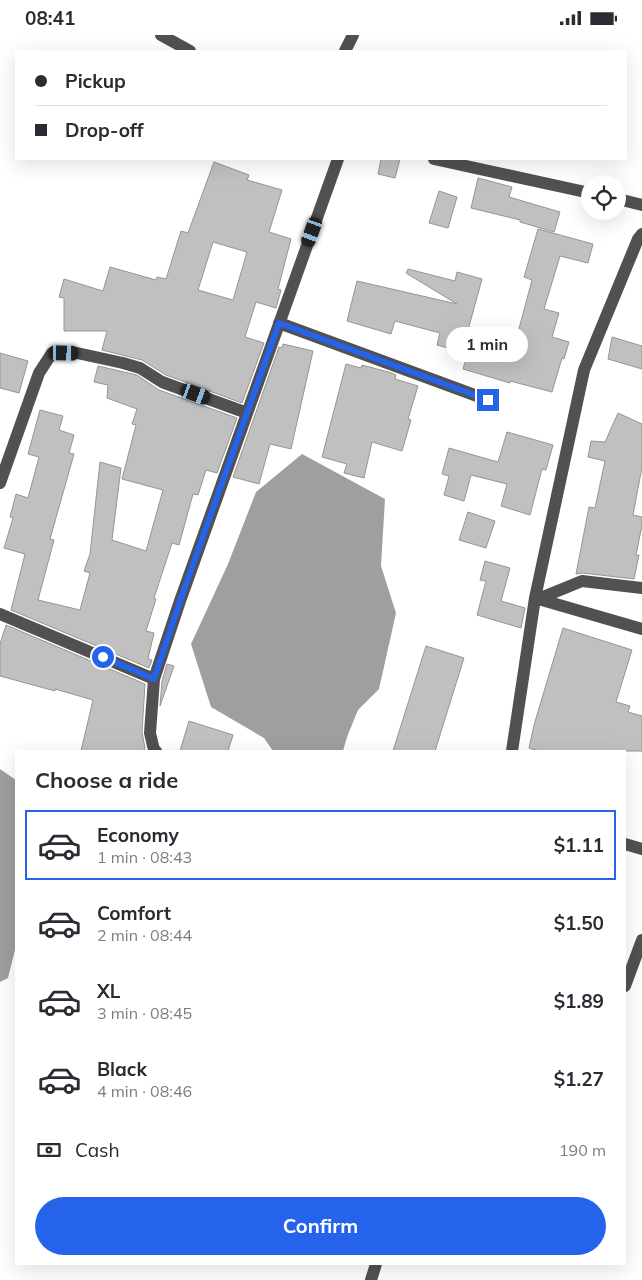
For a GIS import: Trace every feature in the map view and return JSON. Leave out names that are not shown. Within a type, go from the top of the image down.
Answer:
[{"type":"street","points":[[161,35],[188,50]]},
{"type":"street","points":[[346,50],[353,35]]},
{"type":"street","points":[[154,750],[150,733],[154,679],[180,601],[338,160]]},
{"type":"street","points":[[439,160],[581,191]]},
{"type":"street","points":[[626,201],[642,205]]},
{"type":"street","points":[[512,750],[536,599],[584,370],[638,239],[642,234]]},
{"type":"street","points":[[279,323],[488,400]]},
{"type":"street","points":[[0,483],[39,373],[52,353],[77,353],[140,368],[162,382],[247,413]]},
{"type":"street","points":[[536,599],[582,581],[642,588]]},
{"type":"street","points":[[536,599],[642,629]]},
{"type":"street","points":[[0,614],[154,679]]},
{"type":"street","points":[[626,844],[642,849]]},
{"type":"street","points":[[626,983],[642,940]]},
{"type":"street","points":[[371,1280],[376,1265]]},
{"type":"shaded area","points":[[302,454],[385,499],[381,566],[396,613],[379,689],[358,710],[343,750],[272,750],[264,738],[211,707],[191,644],[228,564],[256,492]]},
{"type":"shaded area","points":[[0,769],[15,779],[15,950],[8,978],[0,982]]},
{"type":"building","points":[[381,160],[400,160],[395,178],[378,174]]},
{"type":"building","points":[[214,162],[249,175],[247,180],[282,190],[269,232],[291,239],[278,289],[281,290],[276,308],[256,302],[245,337],[264,343],[242,403],[166,375],[142,360],[102,350],[107,331],[64,331],[64,298],[59,297],[64,279],[103,291],[110,267],[156,280],[157,277],[166,279],[181,231],[188,233]],"holes":[[[213,242],[247,252],[233,300],[198,290]]]},
{"type":"building","points":[[478,178],[512,187],[509,197],[560,212],[554,232],[520,222],[520,220],[471,208]]},
{"type":"building","points":[[439,191],[457,197],[448,228],[429,223]]},
{"type":"building","points":[[538,229],[593,244],[588,263],[560,256],[544,309],[559,313],[552,337],[569,342],[552,392],[510,381],[510,383],[463,369],[472,339],[513,351],[532,280],[524,277]]},
{"type":"building","points":[[408,269],[455,281],[457,272],[482,279],[462,352],[437,345],[440,333],[395,321],[391,334],[347,321],[357,281],[457,304],[406,273]]},
{"type":"building","points":[[612,337],[642,346],[642,369],[608,359]]},
{"type":"building","points":[[283,344],[313,351],[291,449],[270,444],[259,484],[233,477],[279,347],[282,348]]},
{"type":"building","points":[[0,353],[28,361],[19,393],[0,388]]},
{"type":"building","points":[[346,364],[361,368],[362,365],[392,373],[396,375],[395,379],[418,386],[408,419],[411,420],[402,451],[372,442],[364,478],[344,473],[347,464],[322,457]]},
{"type":"building","points":[[98,366],[137,375],[159,390],[237,418],[217,473],[206,470],[198,495],[193,494],[179,545],[172,543],[154,598],[156,599],[146,631],[154,633],[148,659],[152,660],[149,668],[11,610],[25,554],[4,548],[13,518],[10,517],[16,494],[28,498],[39,457],[28,454],[40,410],[63,416],[59,430],[74,435],[69,453],[74,454],[50,539],[54,540],[38,600],[80,610],[90,573],[84,571],[90,554],[100,462],[121,468],[112,540],[146,551],[163,490],[122,479],[136,425],[132,424],[137,409],[107,398],[108,385],[94,382]]},
{"type":"building","points":[[618,413],[642,424],[642,467],[633,515],[642,517],[642,525],[636,555],[639,555],[634,579],[583,573],[576,574],[589,507],[595,508],[605,461],[588,457],[591,441],[605,442]]},
{"type":"building","points":[[507,432],[553,445],[546,470],[542,469],[530,515],[501,506],[507,484],[471,475],[464,501],[444,495],[449,476],[442,474],[449,448],[498,462]]},
{"type":"building","points":[[468,512],[495,521],[486,548],[459,540]]},
{"type":"building","points":[[485,561],[510,568],[501,601],[525,608],[521,628],[477,615],[486,581],[480,580]]},
{"type":"building","points":[[6,625],[145,684],[142,732],[144,750],[81,750],[93,700],[0,676],[0,644]]},
{"type":"building","points":[[563,628],[632,650],[616,702],[630,706],[628,712],[642,716],[642,751],[536,750],[529,748]]},
{"type":"building","points":[[426,646],[464,658],[435,750],[393,750]]},
{"type":"building","points":[[167,664],[174,666],[160,706],[162,681]]},
{"type":"building","points":[[189,721],[233,735],[228,750],[180,750]]},
{"type":"route","points":[[103,657],[154,679],[279,323],[488,400]]}]
